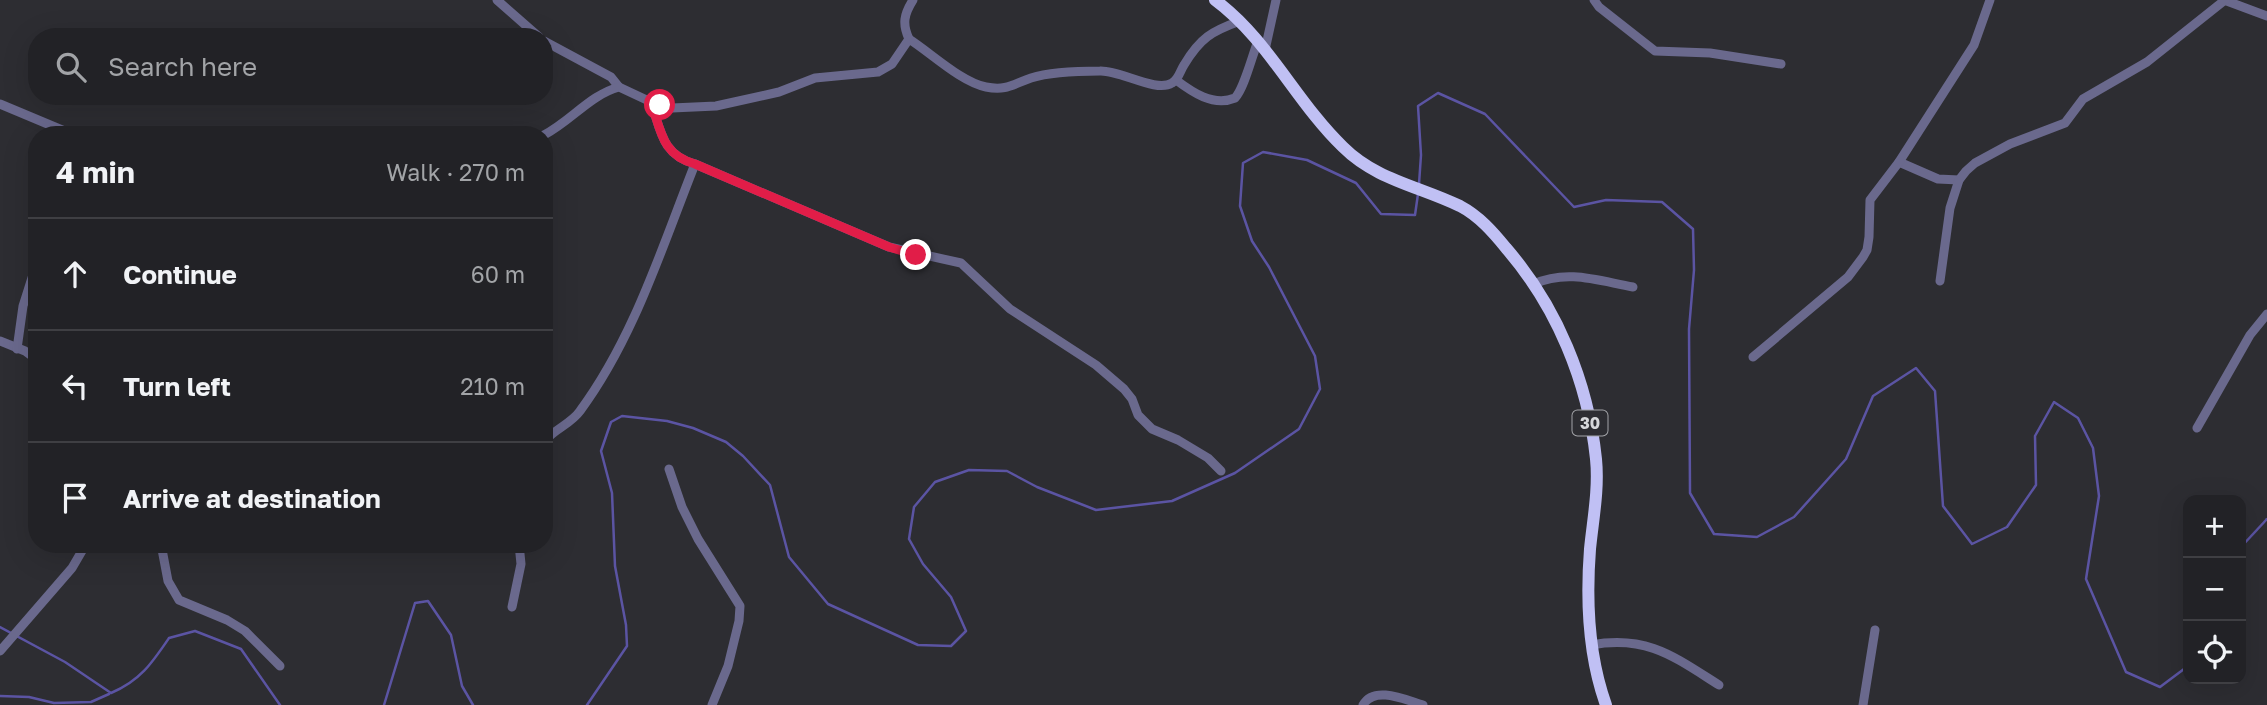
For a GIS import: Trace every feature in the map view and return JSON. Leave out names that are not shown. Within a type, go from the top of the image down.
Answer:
[{"type":"highway","name":"30","points":[[1215,0],[1240,21],[1305,105],[1343,147],[1367,167],[1396,182],[1437,196],[1476,216],[1493,232],[1534,284],[1560,328],[1573,361],[1590,421],[1597,461],[1588,597],[1596,678],[1606,705]]},
{"type":"street","points":[[496,0],[529,28]]},
{"type":"street","points":[[913,0],[904,18],[909,40],[967,79],[990,88],[1012,87],[1032,78],[1098,71],[1117,72],[1157,85],[1168,85],[1176,80],[1184,65],[1209,34],[1240,21]]},
{"type":"street","points":[[1176,80],[1202,97],[1223,100],[1235,98],[1261,46],[1276,0]]},
{"type":"street","points":[[1594,0],[1599,7],[1655,51],[1710,53],[1781,64]]},
{"type":"street","points":[[1753,357],[1848,277],[1867,250],[1870,200],[1899,162],[1974,45],[1990,0]]},
{"type":"street","points":[[1940,281],[1950,208],[1959,180],[1975,163],[2010,144],[2065,123],[2083,99],[2147,62],[2224,0],[2267,16]]},
{"type":"street","points":[[553,46],[611,77],[620,87],[651,102],[672,108],[706,107],[760,98],[826,76],[878,72],[892,64],[909,40]]},
{"type":"street","points":[[553,131],[595,97],[620,87]]},
{"type":"street","points":[[651,102],[671,152],[682,160],[889,247],[961,263],[969,268],[1010,309],[1096,365],[1124,389],[1132,399],[1138,415],[1152,429],[1178,440],[1208,458],[1221,471]]},
{"type":"street","points":[[0,104],[53,126]]},
{"type":"street","points":[[1899,162],[1938,178],[1959,180]]},
{"type":"street","points":[[553,431],[578,415],[623,343],[695,164]]},
{"type":"street","points":[[1534,284],[1546,279],[1572,276],[1633,287]]},
{"type":"street","points":[[17,349],[28,290]]},
{"type":"street","points":[[2197,428],[2250,335],[2267,314]]},
{"type":"street","points":[[0,341],[28,355]]},
{"type":"street","points":[[669,469],[692,528],[740,606],[739,621],[727,666],[712,705]]},
{"type":"street","points":[[0,651],[72,568],[81,553]]},
{"type":"street","points":[[163,553],[168,581],[179,600],[227,620],[245,631],[280,666]]},
{"type":"street","points":[[512,607],[521,564],[520,553]]},
{"type":"street","points":[[1863,705],[1875,629]]},
{"type":"street","points":[[1591,645],[1611,641],[1630,642],[1675,657],[1719,685]]},
{"type":"street","points":[[1363,705],[1366,699],[1374,695],[1397,697],[1423,705]]},
{"type":"waterway","points":[[1419,184],[1421,155],[1418,106],[1438,93],[1485,114],[1574,207],[1606,200],[1662,202],[1693,229],[1694,270],[1689,329],[1690,493],[1714,534],[1757,537],[1794,517],[1846,459],[1873,396],[1916,368],[1935,391],[1943,506],[1972,544],[2007,527],[2036,485],[2035,436],[2054,402],[2078,418],[2093,448],[2099,496],[2086,579],[2126,672],[2160,687],[2183,670]]},
{"type":"waterway","points":[[587,705],[627,646],[626,625],[615,566],[612,493],[601,451],[611,422],[622,416],[667,421],[693,428],[726,442],[770,485],[789,557],[828,604],[918,645],[951,646],[966,631],[951,597],[923,564],[909,539],[914,507],[935,482],[969,470],[1007,471],[1037,487],[1096,510],[1172,501],[1235,473],[1299,429],[1320,389],[1315,356],[1269,267],[1252,241],[1240,206],[1243,163],[1263,152],[1307,160],[1356,183],[1381,214],[1415,215],[1418,194]]},
{"type":"waterway","points":[[2246,542],[2267,519]]},
{"type":"waterway","points":[[384,705],[415,603],[428,601],[451,635],[462,686],[473,705]]},
{"type":"waterway","points":[[0,627],[65,662],[111,693],[138,677],[169,638],[195,631],[241,649],[280,705]]},
{"type":"waterway","points":[[0,696],[29,697],[54,703],[91,702],[109,694]]},
{"type":"route","points":[[660,105],[651,102],[666,144],[671,152],[682,160],[889,247],[916,255]]}]
